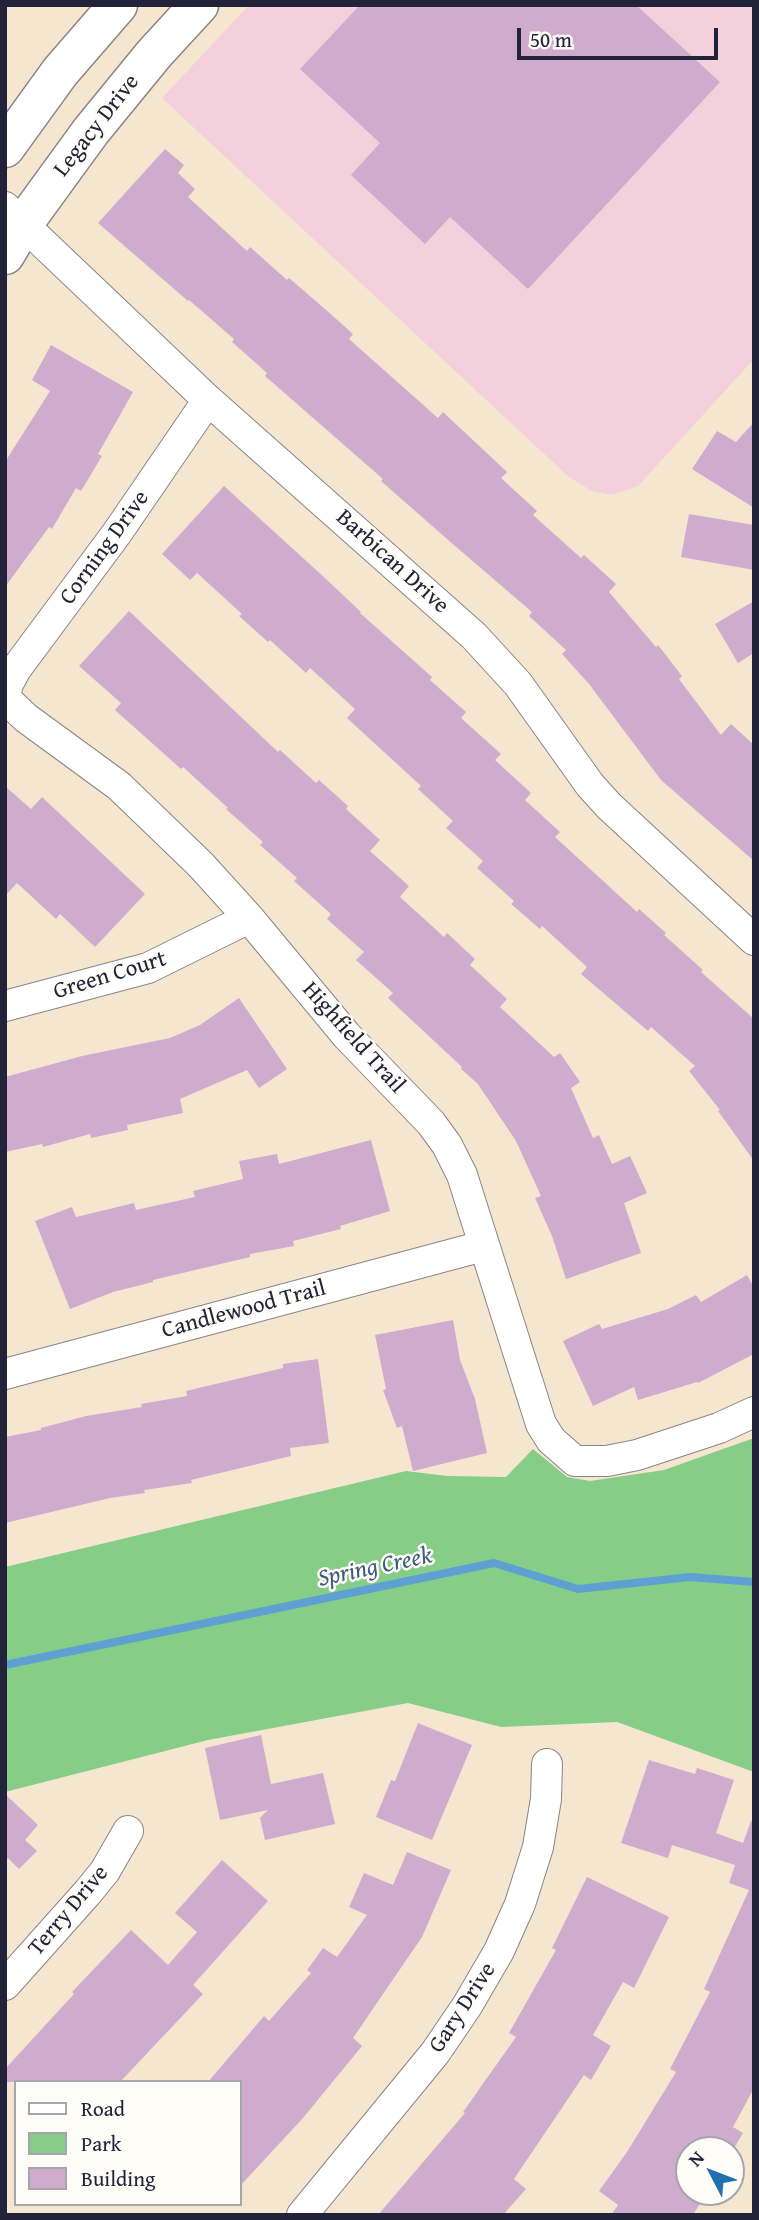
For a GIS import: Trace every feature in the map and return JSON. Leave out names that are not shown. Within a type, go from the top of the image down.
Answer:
[{"type":"main road","points":[[5,148],[60,72],[118,5]]},
{"type":"main road","name":"Legacy Drive","points":[[11,228],[154,54],[200,5]]},
{"type":"street","name":"Barbican Drive","points":[[11,228],[474,636],[518,684],[590,785],[754,940]]},
{"type":"street","name":"Corning Drive","points":[[5,697],[16,669],[112,540],[208,400]]},
{"type":"street","name":"Highfield Trail","points":[[5,697],[26,718],[119,786],[201,865],[347,1036],[431,1123],[447,1145],[462,1175],[541,1424],[551,1440],[575,1461],[607,1461],[637,1455],[719,1428],[754,1412]]},
{"type":"street","name":"Green Court","points":[[5,1006],[148,968],[249,918]]},
{"type":"street","name":"Candlewood Trail","points":[[5,1374],[483,1246]]},
{"type":"street","name":"Gary Drive","points":[[302,2215],[435,2053],[467,2006],[499,1951],[520,1904],[538,1847],[546,1799],[547,1764]]},
{"type":"street","name":"Terry Drive","points":[[5,1986],[105,1871],[128,1831]]},
{"type":"shaded area","points":[[249,5],[754,5],[754,359],[638,486],[612,495],[592,491],[569,477],[162,98]]},
{"type":"green space","points":[[754,1438],[754,1772],[617,1722],[501,1727],[408,1703],[208,1740],[5,1792],[5,1567],[406,1471],[447,1476],[506,1477],[533,1449],[567,1477],[590,1481],[664,1470]]},
{"type":"building","points":[[360,5],[636,5],[720,82],[528,289],[450,217],[425,244],[351,175],[380,143],[300,69]]},
{"type":"building","points":[[165,149],[184,165],[178,173],[195,189],[188,197],[247,251],[250,247],[325,309],[353,334],[349,339],[438,418],[443,412],[507,472],[501,478],[537,511],[533,515],[581,558],[584,555],[616,584],[609,592],[656,647],[658,645],[682,676],[679,679],[721,735],[731,724],[754,745],[754,861],[661,780],[589,684],[562,654],[566,650],[529,616],[532,612],[265,376],[267,373],[232,342],[234,339],[98,223]]},
{"type":"building","points":[[51,345],[133,392],[98,454],[102,456],[81,491],[76,488],[52,529],[49,527],[5,587],[5,462],[50,391],[32,380]]},
{"type":"building","points":[[754,422],[754,508],[692,469],[717,431],[736,442]]},
{"type":"building","points":[[224,486],[432,677],[430,680],[466,712],[461,718],[501,754],[495,760],[531,793],[525,800],[560,832],[555,837],[637,912],[639,909],[666,933],[664,935],[703,970],[701,972],[754,1019],[754,1161],[718,1111],[720,1110],[689,1071],[695,1066],[651,1027],[648,1031],[581,974],[587,967],[542,926],[540,929],[511,904],[514,901],[477,868],[483,861],[446,828],[453,821],[418,789],[421,786],[347,718],[355,709],[310,668],[306,673],[270,640],[268,642],[197,573],[190,580],[162,554]]},
{"type":"building","points":[[689,514],[754,525],[754,570],[681,557]]},
{"type":"building","points":[[754,601],[754,653],[738,663],[715,624]]},
{"type":"building","points":[[129,611],[278,752],[280,750],[316,783],[319,780],[348,806],[346,809],[380,840],[370,851],[409,886],[400,897],[444,937],[447,933],[475,959],[470,965],[507,999],[500,1007],[554,1057],[560,1053],[580,1082],[571,1088],[593,1138],[599,1135],[612,1164],[630,1156],[647,1193],[624,1203],[641,1253],[566,1279],[552,1236],[535,1198],[541,1196],[516,1141],[478,1084],[388,998],[393,993],[356,960],[364,952],[327,919],[331,914],[294,881],[297,878],[260,845],[263,842],[183,767],[181,769],[115,710],[121,703],[79,666]]},
{"type":"building","points":[[5,786],[31,809],[42,797],[145,894],[95,947],[60,914],[56,919],[17,883],[5,896]]},
{"type":"building","points":[[239,998],[287,1069],[259,1088],[247,1070],[180,1099],[183,1113],[127,1125],[128,1130],[91,1138],[90,1134],[43,1147],[42,1144],[5,1152],[5,1077],[82,1056],[170,1038],[200,1025]]},
{"type":"building","points":[[371,1140],[390,1211],[340,1226],[341,1229],[293,1241],[294,1246],[250,1254],[250,1257],[153,1280],[70,1309],[35,1221],[72,1207],[76,1217],[134,1203],[136,1210],[195,1197],[193,1191],[243,1179],[239,1161],[277,1154],[279,1164]]},
{"type":"building","points":[[747,1275],[754,1287],[754,1354],[698,1383],[638,1400],[634,1387],[593,1406],[563,1341],[599,1324],[602,1329],[668,1309],[696,1295],[701,1302]]},
{"type":"building","points":[[453,1320],[460,1360],[475,1399],[487,1453],[413,1471],[402,1426],[397,1428],[383,1390],[386,1389],[375,1335]]},
{"type":"building","points":[[318,1359],[329,1443],[290,1448],[291,1456],[191,1480],[192,1483],[144,1490],[145,1493],[110,1498],[5,1523],[5,1437],[41,1430],[86,1416],[187,1396],[186,1391],[283,1368],[283,1364]]},
{"type":"building","points":[[418,1723],[472,1745],[432,1840],[376,1817],[391,1780],[395,1781]]},
{"type":"building","points":[[261,1735],[271,1784],[323,1773],[335,1824],[265,1840],[260,1818],[268,1810],[220,1820],[205,1748]]},
{"type":"building","points":[[649,1760],[695,1774],[697,1768],[734,1780],[716,1833],[743,1843],[751,1821],[754,1822],[754,2088],[733,2127],[743,2133],[741,2136],[675,2136],[675,2206],[698,2206],[693,2215],[611,2215],[618,2205],[599,2191],[627,2152],[676,2072],[670,2069],[710,1992],[704,1989],[749,1890],[729,1883],[735,1865],[672,1845],[668,1858],[621,1843]]},
{"type":"building","points":[[5,1794],[38,1825],[25,1840],[37,1851],[19,1869],[8,1858],[5,1862]]},
{"type":"building","points":[[407,1852],[451,1870],[422,1937],[353,2038],[362,2046],[303,2118],[242,2184],[242,2080],[210,2080],[264,2016],[269,2021],[311,1973],[307,1970],[323,1948],[337,1957],[367,1915],[349,1907],[364,1873],[393,1885]]},
{"type":"building","points":[[222,1860],[268,1901],[193,1985],[203,1994],[122,2080],[5,2082],[5,2069],[131,1930],[168,1965],[197,1932],[175,1913]]},
{"type":"building","points":[[587,1877],[669,1917],[634,1988],[623,1982],[593,2035],[611,2046],[591,2080],[584,2075],[514,2179],[526,2189],[503,2215],[378,2215],[465,2113],[463,2112],[516,2037],[509,2033],[556,1950],[552,1948]]},
{"type":"waterway","name":"Spring Creek","points":[[5,1665],[494,1563],[578,1589],[690,1577],[754,1582]]}]
